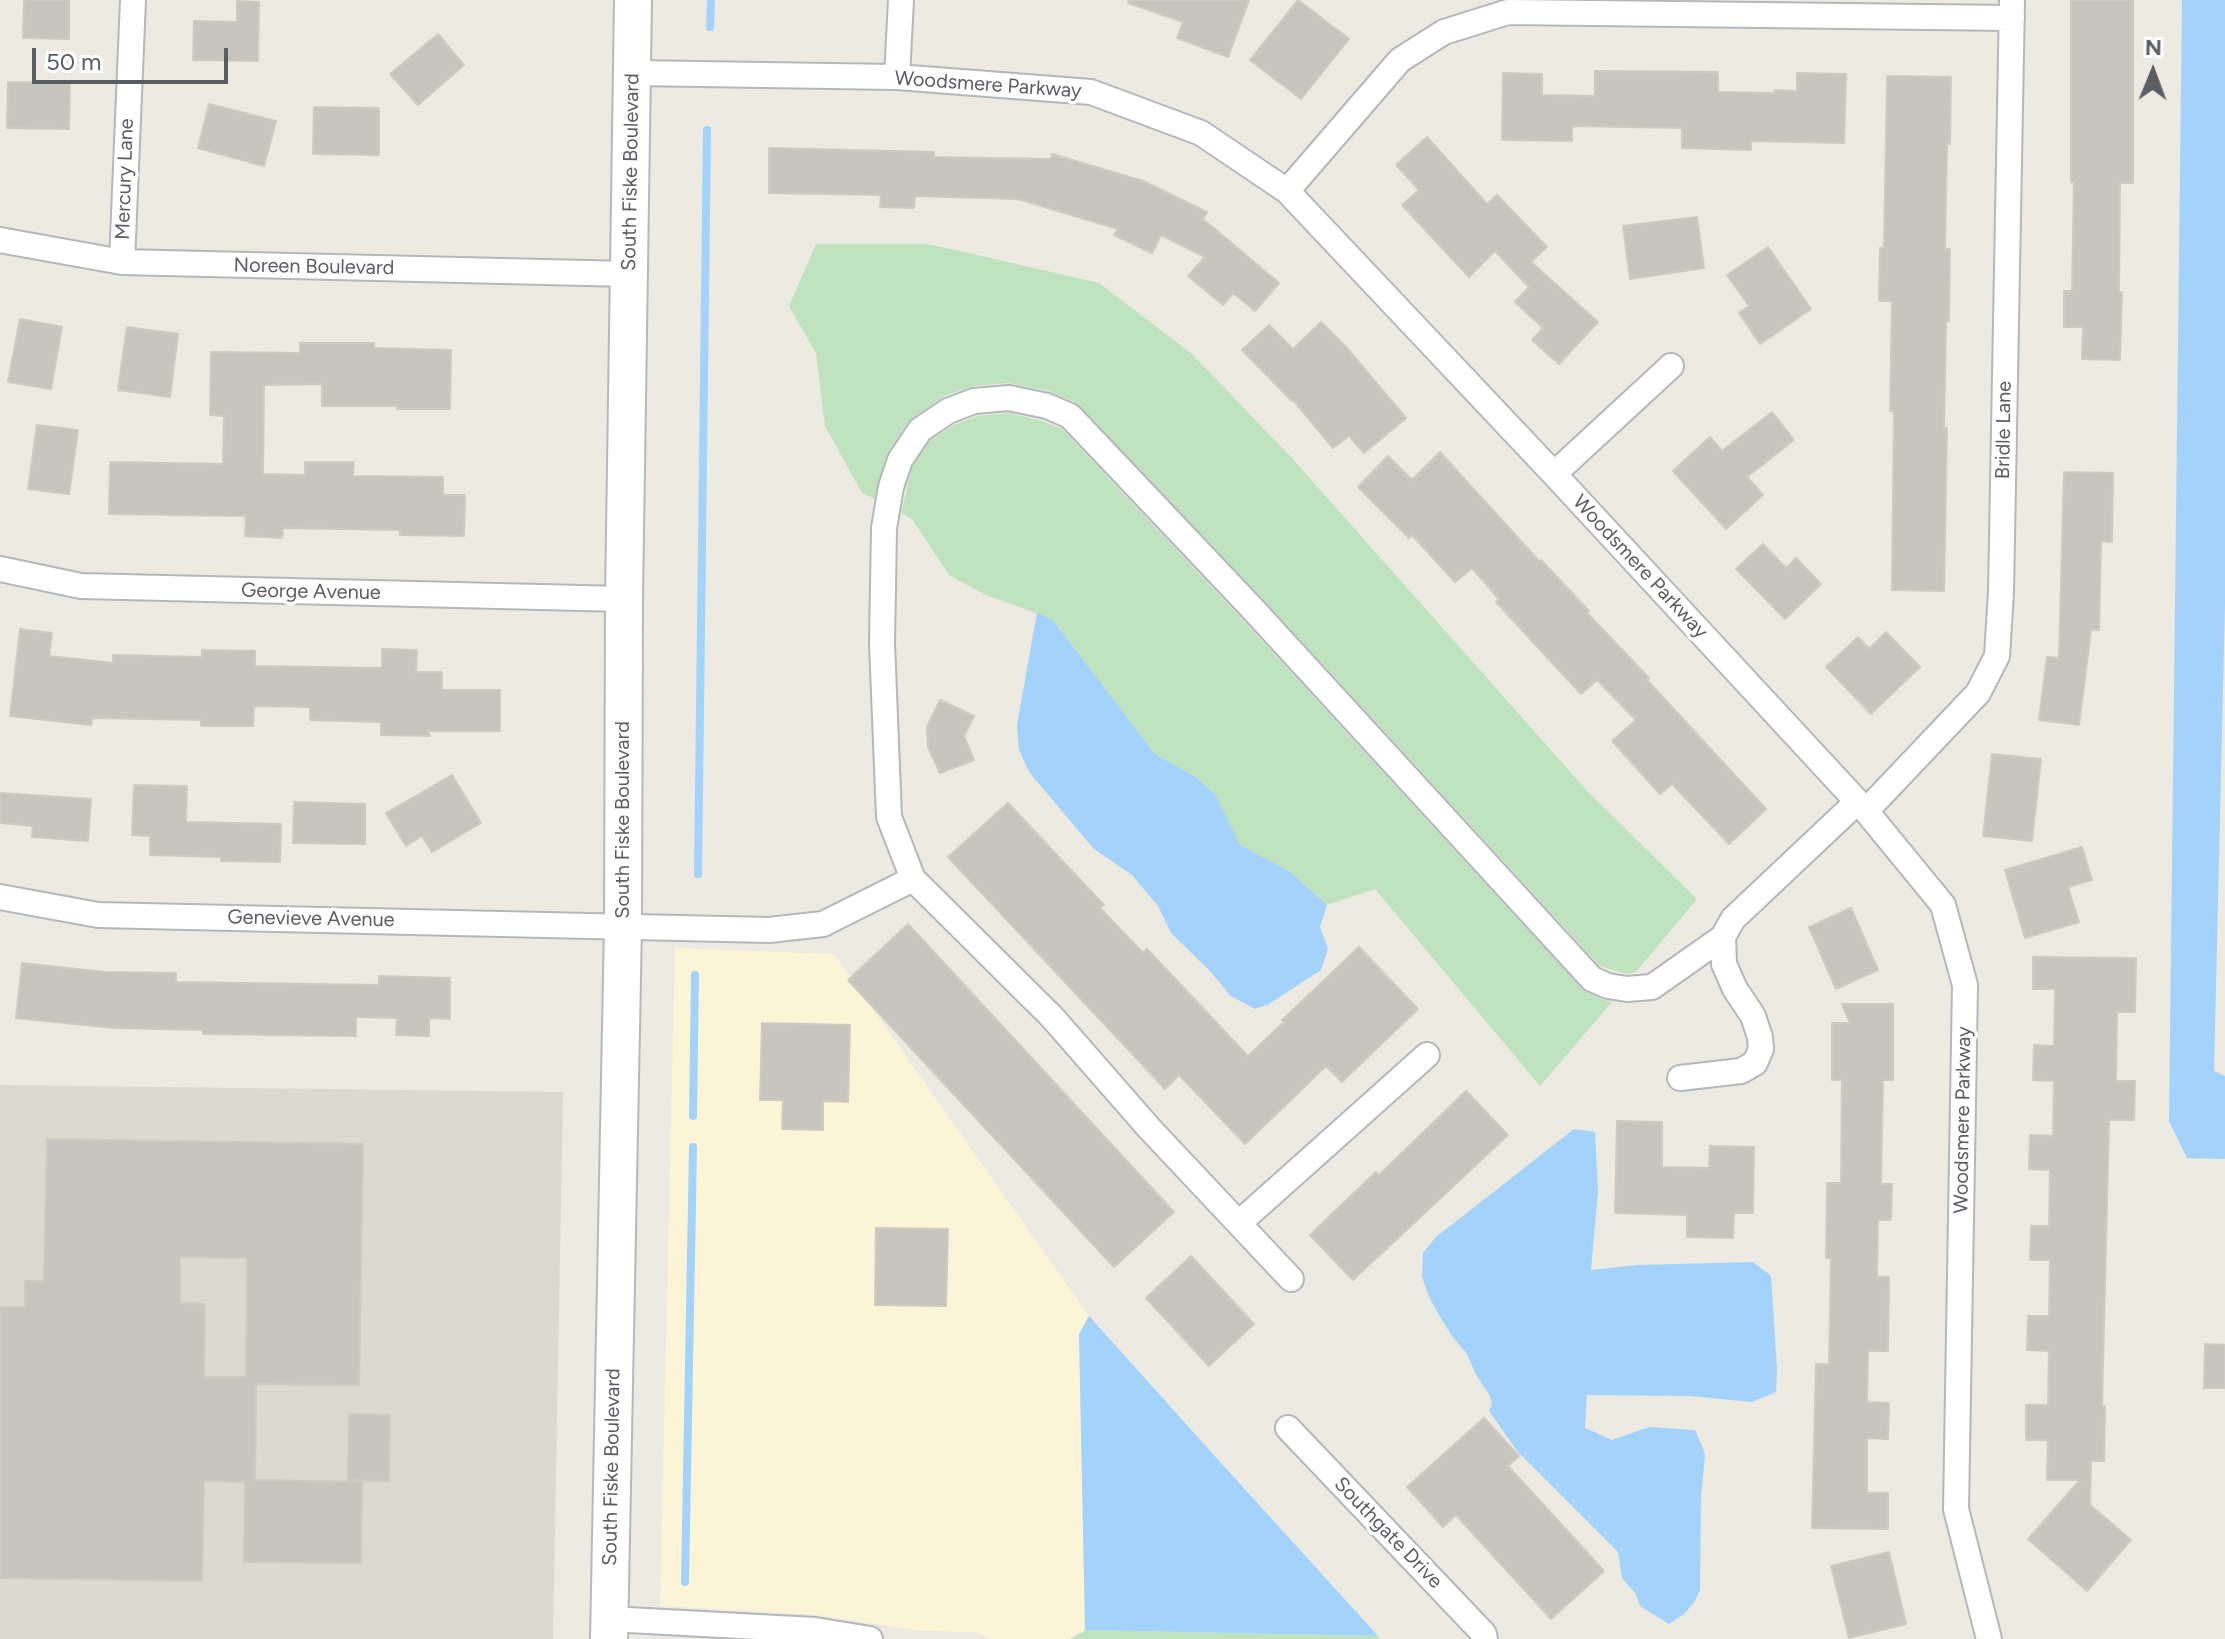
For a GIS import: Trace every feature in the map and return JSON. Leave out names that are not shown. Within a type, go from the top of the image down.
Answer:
[{"type":"main road","name":"South Fiske Boulevard","points":[[609,1629],[623,926],[624,599],[633,0]]},
{"type":"street","name":"Mercury Lane","points":[[122,262],[133,0]]},
{"type":"street","points":[[897,77],[901,0]]},
{"type":"street","points":[[1287,191],[1400,60],[1444,32],[1508,12],[2012,9]]},
{"type":"street","name":"Bridle Lane","points":[[913,879],[889,817],[882,643],[884,528],[891,487],[900,460],[920,430],[948,411],[974,401],[1009,398],[1047,406],[1070,416],[1281,640],[1592,979],[1627,989],[1652,987],[1723,937],[1733,919],[1862,806],[1978,693],[1997,656],[2012,9]]},
{"type":"street","name":"Woodsmere Parkway","points":[[633,73],[897,77],[1091,92],[1201,133],[1287,191],[1862,806],[1943,905],[1965,985],[1956,1509],[1989,1639]]},
{"type":"street","name":"Noreen Boulevard","points":[[0,240],[122,262],[629,274]]},
{"type":"street","points":[[1554,474],[1671,366]]},
{"type":"street","name":"George Avenue","points":[[0,569],[81,586],[624,599]]},
{"type":"street","points":[[913,879],[1052,1017],[1149,1128],[1291,1279]]},
{"type":"street","name":"Genevieve Avenue","points":[[0,897],[98,915],[769,930],[823,924],[913,879]]},
{"type":"street","points":[[1680,1078],[1741,1071],[1755,1063],[1761,1049],[1753,1016],[1735,989],[1724,964],[1723,937]]},
{"type":"street","points":[[1239,1223],[1427,1055]]},
{"type":"street","name":"Southgate Drive","points":[[1288,1428],[1484,1634],[1485,1639]]},
{"type":"street","points":[[609,1629],[815,1630],[870,1639]]},
{"type":"shaded area","points":[[675,948],[834,954],[1089,1316],[1079,1334],[1085,1630],[1070,1639],[992,1639],[973,1632],[923,1631],[816,1615],[660,1606]]},
{"type":"shaded area","points":[[0,1085],[563,1092],[553,1639],[0,1639]]},
{"type":"green space","points":[[816,244],[929,244],[1099,283],[1191,353],[1290,456],[1589,793],[1697,899],[1636,972],[1627,974],[1600,966],[1259,595],[1074,402],[1049,391],[1008,383],[974,386],[944,396],[909,421],[887,454],[875,499],[862,493],[825,426],[816,353],[789,306]]},
{"type":"green space","points":[[1009,413],[1062,429],[1240,617],[1583,990],[1612,1002],[1540,1086],[1375,889],[1327,905],[1289,871],[1239,845],[1215,794],[1196,777],[1155,754],[1052,619],[984,594],[949,575],[912,519],[901,513],[912,467],[929,441],[954,425],[977,416]]},
{"type":"green space","points":[[1086,1630],[1378,1636],[1380,1639],[1070,1639]]},
{"type":"water","points":[[2182,0],[2225,0],[2225,604],[2214,1071],[2225,1076],[2225,1159],[2187,1158],[2169,1121]]},
{"type":"water","points":[[1037,613],[1052,619],[1155,754],[1196,777],[1215,794],[1240,845],[1289,871],[1327,905],[1320,927],[1328,949],[1321,970],[1269,1004],[1255,1009],[1231,996],[1171,933],[1158,906],[1132,875],[1094,849],[1029,772],[1019,750],[1017,725]]},
{"type":"water","points":[[1574,1129],[1595,1132],[1598,1191],[1591,1270],[1638,1265],[1753,1262],[1771,1276],[1776,1392],[1752,1402],[1690,1396],[1587,1395],[1585,1428],[1612,1440],[1649,1427],[1695,1430],[1703,1448],[1700,1590],[1684,1614],[1669,1624],[1640,1606],[1636,1594],[1622,1578],[1618,1552],[1518,1452],[1489,1411],[1492,1404],[1490,1396],[1467,1354],[1442,1320],[1422,1277],[1423,1253],[1436,1237]]},
{"type":"water","points":[[1089,1316],[1378,1636],[1085,1630],[1079,1334]]},
{"type":"building","points":[[24,0],[69,0],[69,39],[23,38]]},
{"type":"building","points":[[1129,0],[1249,0],[1228,57],[1177,38],[1183,22],[1128,3]]},
{"type":"building","points":[[1298,0],[1349,39],[1301,99],[1250,60]]},
{"type":"building","points":[[2071,0],[2133,0],[2133,183],[2120,183],[2120,360],[2082,359],[2083,327],[2064,327],[2064,291],[2072,291]]},
{"type":"building","points":[[237,1],[259,2],[258,61],[193,60],[194,21],[237,22]]},
{"type":"building","points":[[438,34],[464,65],[418,105],[390,74]]},
{"type":"building","points":[[1595,71],[1718,72],[1718,92],[1775,93],[1775,90],[1797,91],[1797,73],[1846,74],[1844,143],[1751,141],[1751,150],[1682,148],[1682,128],[1572,126],[1572,141],[1502,140],[1503,73],[1542,74],[1542,95],[1595,96]]},
{"type":"building","points":[[1887,76],[1951,77],[1945,249],[1950,249],[1944,428],[1947,428],[1944,591],[1892,590],[1892,301],[1879,301],[1880,248],[1884,248]]},
{"type":"building","points":[[8,82],[70,83],[69,129],[7,128]]},
{"type":"building","points":[[209,104],[276,121],[264,166],[198,148]]},
{"type":"building","points":[[314,107],[379,108],[379,155],[313,154]]},
{"type":"building","points":[[1427,137],[1487,204],[1497,195],[1547,247],[1531,262],[1598,322],[1559,364],[1532,340],[1543,328],[1515,302],[1529,287],[1495,251],[1469,277],[1402,205],[1419,190],[1396,165]]},
{"type":"building","points":[[769,148],[934,152],[934,157],[1051,159],[1052,154],[1143,181],[1207,212],[1203,219],[1279,283],[1255,311],[1233,293],[1223,305],[1188,276],[1205,257],[1161,235],[1152,253],[1114,235],[1118,229],[1018,199],[915,196],[914,208],[880,207],[881,195],[769,193]]},
{"type":"building","points":[[1697,217],[1704,268],[1630,279],[1623,226]]},
{"type":"building","points":[[1768,247],[1811,309],[1760,344],[1739,313],[1749,306],[1727,275]]},
{"type":"building","points":[[20,319],[62,327],[51,389],[8,382]]},
{"type":"building","points":[[1321,322],[1406,418],[1364,453],[1349,436],[1333,448],[1293,400],[1242,350],[1269,325],[1293,349]]},
{"type":"building","points":[[127,327],[178,334],[170,397],[118,390]]},
{"type":"building","points":[[300,343],[374,343],[374,348],[451,350],[450,409],[322,406],[322,384],[264,385],[263,474],[305,475],[305,462],[354,462],[353,476],[443,477],[443,495],[465,495],[464,536],[400,535],[400,530],[283,528],[282,538],[245,536],[246,516],[109,514],[110,462],[223,464],[224,416],[210,415],[211,352],[300,353]]},
{"type":"building","points":[[1772,412],[1794,440],[1747,477],[1763,495],[1726,529],[1673,471],[1710,437],[1722,451]]},
{"type":"building","points":[[37,425],[78,430],[69,494],[28,489]]},
{"type":"building","points":[[1440,452],[1589,611],[1587,613],[1766,809],[1729,844],[1672,784],[1660,794],[1612,741],[1636,720],[1597,680],[1581,694],[1496,602],[1499,599],[1472,568],[1455,582],[1412,535],[1409,538],[1358,487],[1388,456],[1412,480]]},
{"type":"building","points":[[2064,472],[2113,473],[2112,542],[2101,541],[2099,630],[2091,630],[2079,725],[2039,720],[2047,657],[2059,658]]},
{"type":"building","points":[[1763,544],[1786,568],[1796,558],[1821,584],[1785,619],[1736,569]]},
{"type":"building","points":[[20,629],[52,633],[49,656],[113,663],[113,655],[202,657],[202,650],[255,651],[255,666],[382,668],[382,649],[417,650],[416,672],[442,672],[442,690],[500,690],[500,731],[427,731],[430,736],[381,735],[381,722],[310,720],[310,707],[254,706],[253,726],[201,726],[201,720],[92,718],[91,725],[10,716]]},
{"type":"building","points":[[1886,632],[1920,667],[1871,714],[1826,667],[1858,637],[1869,649]]},
{"type":"building","points":[[940,700],[974,716],[964,736],[974,760],[940,773],[928,747],[927,727]]},
{"type":"building","points":[[1992,754],[2041,759],[2032,841],[1983,836]]},
{"type":"building","points":[[452,775],[481,823],[432,852],[422,836],[406,846],[386,813]]},
{"type":"building","points":[[134,785],[187,786],[186,822],[281,824],[280,862],[150,855],[150,836],[132,835]]},
{"type":"building","points":[[0,793],[91,799],[88,841],[32,837],[33,826],[0,823]]},
{"type":"building","points":[[294,802],[365,804],[365,844],[293,843]]},
{"type":"building","points":[[1008,803],[1104,905],[1100,908],[1143,953],[1147,949],[1248,1056],[1359,947],[1418,1009],[1342,1082],[1326,1066],[1245,1144],[1179,1075],[1165,1089],[948,857]]},
{"type":"building","points":[[2082,847],[2092,880],[2068,887],[2079,922],[2025,938],[2005,870]]},
{"type":"building","points":[[1851,908],[1878,970],[1836,989],[1809,927]]},
{"type":"building","points":[[908,924],[1174,1212],[1114,1267],[848,980]]},
{"type":"building","points":[[2033,957],[2136,958],[2135,1012],[2117,1012],[2116,1081],[2135,1081],[2134,1120],[2109,1120],[2102,1406],[2105,1406],[2104,1461],[2091,1461],[2090,1505],[2131,1540],[2087,1591],[2028,1539],[2080,1480],[2047,1480],[2048,1440],[2026,1440],[2026,1405],[2048,1405],[2049,1351],[2027,1350],[2028,1316],[2049,1316],[2050,1260],[2030,1260],[2031,1226],[2049,1226],[2050,1170],[2029,1169],[2030,1135],[2053,1136],[2054,1081],[2033,1080],[2034,1045],[2054,1046],[2055,989],[2033,989]]},
{"type":"building","points":[[22,963],[105,972],[176,973],[176,982],[379,985],[379,976],[450,978],[450,1019],[429,1018],[429,1036],[396,1035],[397,1018],[356,1017],[356,1036],[203,1034],[203,1030],[114,1028],[16,1018]]},
{"type":"building","points":[[1842,1004],[1893,1004],[1893,1080],[1883,1080],[1881,1184],[1892,1184],[1891,1220],[1878,1220],[1877,1277],[1889,1277],[1888,1351],[1868,1351],[1867,1402],[1889,1403],[1888,1439],[1867,1438],[1867,1493],[1888,1493],[1888,1529],[1812,1528],[1816,1364],[1829,1364],[1831,1258],[1826,1258],[1827,1183],[1841,1183],[1842,1080],[1832,1080],[1832,1023],[1850,1023]]},
{"type":"building","points":[[762,1023],[850,1025],[848,1102],[823,1101],[823,1130],[782,1129],[783,1100],[760,1100]]},
{"type":"building","points":[[1466,1091],[1508,1135],[1353,1280],[1310,1235],[1376,1172],[1379,1175]]},
{"type":"building","points":[[1617,1121],[1662,1122],[1662,1167],[1709,1168],[1710,1146],[1754,1147],[1753,1213],[1734,1213],[1733,1238],[1687,1237],[1687,1215],[1615,1213]]},
{"type":"building","points":[[47,1139],[363,1144],[359,1385],[256,1384],[255,1480],[362,1482],[361,1563],[244,1562],[245,1482],[204,1481],[202,1581],[0,1578],[0,1307],[25,1307],[25,1281],[44,1281]],"holes":[[[180,1257],[247,1258],[246,1377],[204,1377],[205,1304],[180,1303]]]},
{"type":"building","points":[[876,1228],[948,1229],[946,1306],[875,1305]]},
{"type":"building","points":[[1191,1256],[1254,1324],[1209,1366],[1146,1298]]},
{"type":"building","points":[[2205,1344],[2225,1345],[2225,1388],[2204,1388]]},
{"type":"building","points":[[349,1414],[390,1415],[389,1481],[348,1480]]},
{"type":"building","points":[[1484,1418],[1519,1456],[1508,1466],[1604,1571],[1551,1619],[1456,1515],[1443,1527],[1407,1487]]},
{"type":"building","points":[[1889,1552],[1906,1624],[1849,1638],[1831,1566]]},
{"type":"waterway","points":[[710,27],[711,0]]},
{"type":"waterway","points":[[698,874],[707,130]]},
{"type":"waterway","points":[[693,1116],[695,975]]},
{"type":"waterway","points":[[685,1582],[693,1147]]}]
